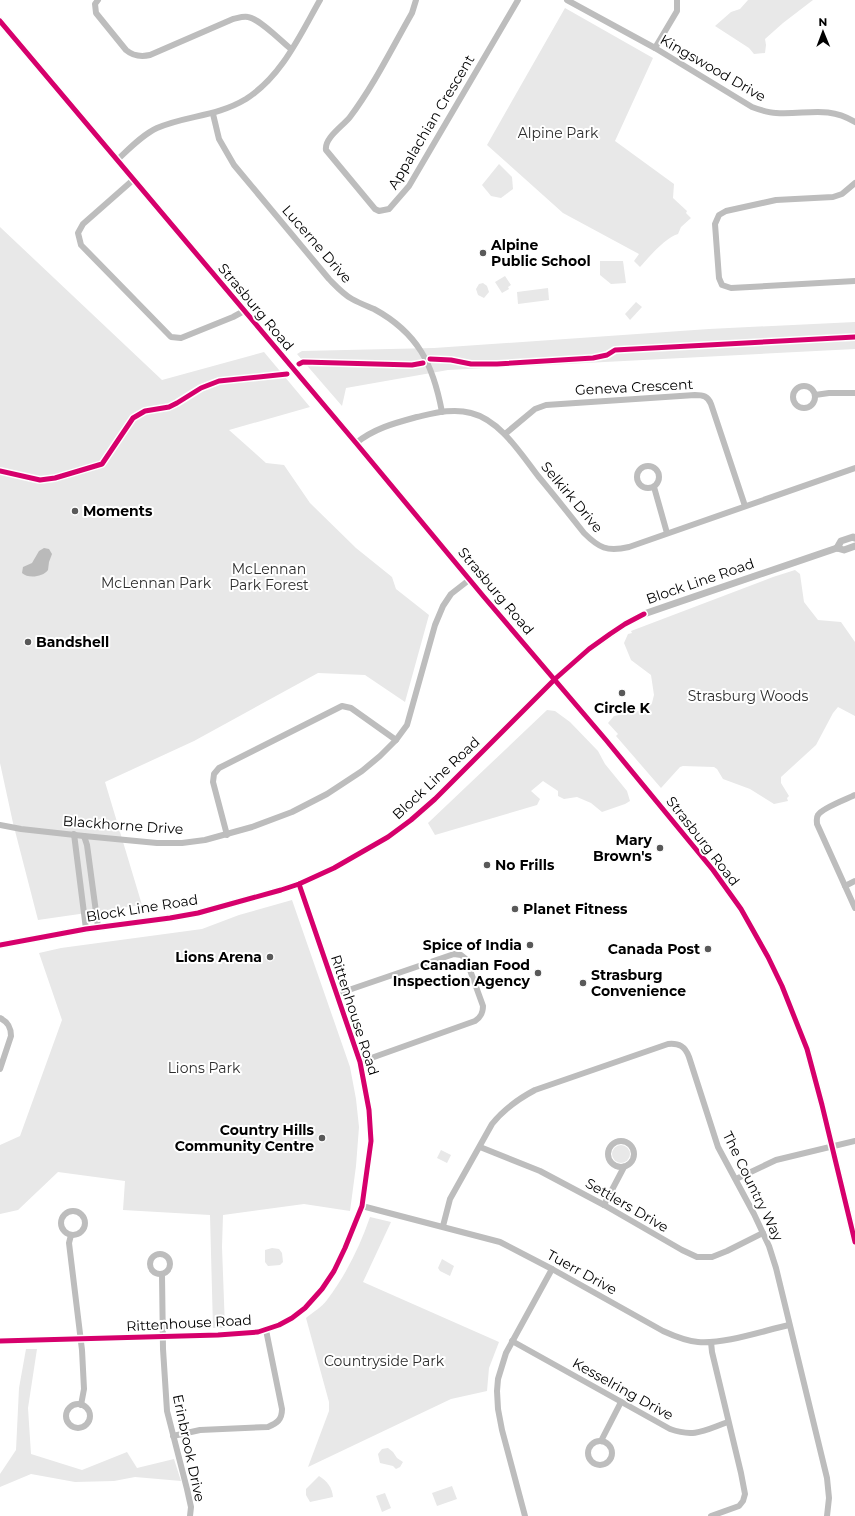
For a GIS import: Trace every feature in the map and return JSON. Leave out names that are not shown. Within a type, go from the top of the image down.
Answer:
[{"type":"street","points":[[98,0],[95,4],[96,13],[130,53],[136,55],[150,55],[233,19],[244,16],[250,17],[259,22],[291,49]]},
{"type":"street","points":[[117,160],[147,134],[156,129],[170,123],[213,114],[233,106],[260,88],[272,77],[283,63],[320,0]]},
{"type":"street","name":"Appalachian Crescent","points":[[416,0],[412,13],[362,99],[347,120],[328,139],[325,145],[326,150],[379,211],[389,209],[409,186],[518,0]]},
{"type":"street","name":"Kingswood Drive","points":[[567,0],[655,48],[752,107],[777,114],[835,112],[846,116],[855,122]]},
{"type":"street","points":[[655,48],[676,11],[676,0]]},
{"type":"street","name":"Strasburg Road","points":[[0,22],[436,538],[469,580],[555,679],[713,870],[741,909],[768,957],[782,986],[807,1049],[855,1242]]},
{"type":"street","name":"Lucerne Drive","points":[[213,114],[219,139],[234,166],[334,284],[352,300],[373,309],[395,322],[412,338],[432,369],[442,412]]},
{"type":"street","points":[[134,180],[83,224],[78,233],[81,245],[171,337],[181,338],[244,311]]},
{"type":"street","points":[[855,183],[842,194],[833,197],[776,200],[726,211],[720,215],[715,224],[719,278],[722,285],[731,288],[855,281]]},
{"type":"street","points":[[815,395],[829,393],[855,393]]},
{"type":"street","name":"Geneva Crescent","points":[[505,434],[535,409],[546,405],[695,396],[706,397],[711,404],[745,506]]},
{"type":"street","name":"Selkirk Drive","points":[[356,443],[365,436],[385,426],[442,412],[458,410],[483,417],[505,434],[584,533],[594,543],[602,548],[619,549],[667,534],[855,468]]},
{"type":"street","points":[[654,488],[667,534]]},
{"type":"street","name":"Block Line Road","points":[[837,548],[840,541],[853,537],[855,538]]},
{"type":"street","name":"Block Line Road","points":[[0,945],[98,927],[198,913],[299,884],[334,868],[388,837],[411,820],[435,799],[555,679],[589,649],[625,624],[644,614],[837,548],[844,550],[855,546]]},
{"type":"street","name":"Blackhorne Drive","points":[[0,825],[21,829],[84,836],[182,843],[228,835],[292,812],[327,794],[362,771],[380,756],[396,740],[407,725],[435,626],[443,606],[451,594],[469,580]]},
{"type":"street","points":[[228,835],[213,782],[214,774],[219,768],[346,705],[396,740]]},
{"type":"street","points":[[855,795],[824,810],[817,818],[817,824],[855,908]]},
{"type":"street","points":[[74,834],[86,929]]},
{"type":"street","points":[[84,836],[87,845],[98,927]]},
{"type":"street","points":[[845,886],[855,881]]},
{"type":"street","name":"Rittenhouse Road","points":[[0,1341],[246,1333],[266,1330],[292,1318],[305,1308],[322,1289],[334,1271],[362,1206],[371,1141],[369,1110],[360,1062],[299,884]]},
{"type":"street","points":[[337,994],[454,954],[460,955],[466,959],[483,1006],[483,1013],[480,1018],[474,1021],[360,1062]]},
{"type":"street","points":[[0,1018],[5,1020],[11,1031],[11,1036],[0,1069]]},
{"type":"street","name":"The Country Way","points":[[443,1226],[450,1199],[492,1124],[500,1114],[522,1096],[535,1090],[668,1044],[676,1043],[686,1049],[718,1147],[763,1233],[776,1268],[827,1478],[829,1498],[827,1516]]},
{"type":"street","points":[[604,1205],[624,1167],[633,1160],[634,1150],[628,1142],[618,1141],[610,1146],[608,1156],[618,1167],[624,1167]]},
{"type":"street","points":[[736,1179],[776,1160],[855,1141]]},
{"type":"street","name":"Settlers Drive","points":[[480,1147],[540,1171],[604,1205],[682,1250],[697,1256],[712,1257],[763,1233]]},
{"type":"street","name":"Tuerr Drive","points":[[362,1206],[500,1242],[552,1268],[663,1331],[681,1338],[697,1342],[711,1342],[789,1325]]},
{"type":"street","points":[[71,1211],[78,1212],[84,1217],[86,1225],[82,1232],[71,1235],[63,1230],[61,1223],[62,1219],[71,1211]]},
{"type":"street","points":[[71,1235],[70,1243],[81,1339],[84,1389],[81,1405]]},
{"type":"street","points":[[525,1516],[502,1430],[497,1391],[500,1372],[506,1353],[552,1268]]},
{"type":"street","name":"Erinbrook Drive","points":[[162,1274],[166,1411],[188,1489],[191,1507],[190,1516]]},
{"type":"street","points":[[173,1436],[200,1430],[268,1427],[276,1424],[280,1420],[282,1416],[282,1409],[266,1330]]},
{"type":"street","name":"Kesselring Drive","points":[[512,1341],[670,1429],[682,1433],[692,1434],[728,1422]]},
{"type":"street","points":[[711,1342],[712,1352],[745,1494],[738,1506],[711,1516]]},
{"type":"street","points":[[601,1441],[608,1444],[612,1451],[611,1459],[601,1465],[593,1463],[588,1453],[591,1445],[601,1441],[621,1402]]},
{"type":"green space","points":[[748,0],[813,0],[765,39],[765,53],[754,54],[749,48],[715,26],[731,12],[740,9]]},
{"type":"green space","name":"Alpine Park","points":[[565,8],[653,58],[615,141],[674,184],[673,198],[687,211],[686,213],[691,218],[681,227],[678,234],[668,239],[640,267],[634,261],[639,254],[563,213],[487,145]]},
{"type":"green space","points":[[499,164],[512,177],[513,189],[501,198],[491,196],[482,185]]},
{"type":"green space","name":"McLennan Park","points":[[0,227],[162,380],[264,352],[310,407],[229,430],[266,463],[284,465],[310,503],[356,548],[392,577],[396,589],[429,615],[405,702],[365,675],[318,673],[194,741],[105,782],[142,905],[38,920],[13,823],[0,763]]},
{"type":"green space","points":[[600,261],[623,261],[626,283],[611,284],[600,275]]},
{"type":"green space","points":[[505,276],[511,285],[508,287],[509,289],[502,293],[495,282]]},
{"type":"green space","points":[[483,283],[487,286],[489,292],[484,298],[478,295],[476,289],[479,284]]},
{"type":"green space","points":[[548,288],[549,300],[518,304],[517,292]]},
{"type":"green space","points":[[636,302],[642,307],[630,320],[625,314]]},
{"type":"green space","points":[[855,322],[855,349],[448,370],[346,388],[342,406],[297,354],[302,351],[434,348],[709,329]]},
{"type":"green space","name":"Strasburg Woods","points":[[795,570],[800,574],[804,602],[818,620],[841,622],[855,642],[855,716],[838,707],[833,713],[816,745],[781,777],[781,783],[789,796],[787,798],[788,801],[774,804],[750,789],[723,779],[714,767],[680,767],[661,788],[616,736],[618,734],[608,723],[614,716],[644,710],[652,703],[654,695],[651,675],[631,660],[624,643],[628,634],[632,633],[631,631]]},
{"type":"green space","points":[[547,710],[555,711],[570,722],[598,751],[605,764],[627,791],[630,801],[602,812],[591,803],[577,797],[564,799],[558,796],[558,791],[543,781],[531,791],[540,799],[537,805],[435,835],[428,823]]},
{"type":"green space","name":"Lions Park","points":[[292,900],[350,1067],[356,1099],[359,1127],[350,1211],[304,1204],[223,1215],[222,1247],[225,1328],[213,1328],[210,1215],[123,1210],[125,1181],[58,1172],[18,1210],[0,1214],[0,1145],[20,1136],[62,1020],[39,953],[61,948],[202,929],[239,915]]},
{"type":"green space","points":[[621,1145],[627,1148],[630,1154],[627,1160],[621,1163],[615,1160],[612,1154],[615,1148]]},
{"type":"green space","points":[[441,1150],[451,1155],[447,1163],[437,1158]]},
{"type":"green space","name":"Countryside Park","points":[[370,1217],[391,1222],[363,1282],[499,1342],[489,1368],[487,1391],[451,1399],[308,1467],[329,1411],[329,1402],[306,1318],[325,1303],[340,1281],[362,1239]]},
{"type":"green space","points":[[272,1248],[279,1249],[282,1253],[283,1262],[280,1265],[268,1266],[265,1262],[265,1250]]},
{"type":"green space","points":[[442,1259],[454,1266],[450,1276],[440,1271],[438,1268]]},
{"type":"green space","points":[[26,1349],[37,1349],[28,1408],[31,1454],[82,1470],[127,1452],[137,1468],[174,1459],[181,1481],[135,1477],[114,1481],[75,1482],[31,1474],[0,1487],[0,1474],[16,1450],[19,1388]]},
{"type":"green space","points":[[388,1448],[403,1462],[400,1467],[396,1469],[393,1466],[380,1463],[378,1454],[382,1449]]},
{"type":"green space","points":[[319,1476],[329,1485],[332,1490],[333,1497],[310,1502],[306,1495],[306,1489]]},
{"type":"green space","points":[[452,1486],[457,1499],[437,1506],[432,1493]]},
{"type":"green space","points":[[385,1493],[391,1508],[382,1512],[376,1496]]},
{"type":"shaded area","points":[[44,548],[49,549],[52,554],[48,570],[39,576],[32,577],[22,573],[23,567],[32,563],[39,551]]},
{"type":"cycle path","points":[[0,21],[606,740],[713,870],[741,909],[768,957],[782,986],[807,1049],[855,1242]]},
{"type":"cycle path","points":[[430,359],[451,360],[471,364],[497,364],[593,358],[607,355],[615,350],[855,337]]},
{"type":"cycle path","points":[[299,364],[303,362],[412,365],[423,363]]},
{"type":"cycle path","points":[[0,471],[40,480],[55,478],[102,464],[133,418],[145,411],[169,407],[201,388],[219,381],[287,374]]},
{"type":"cycle path","points":[[0,945],[86,929],[198,913],[281,890],[299,884],[334,868],[388,837],[411,820],[435,799],[555,679],[589,649],[625,624],[644,614]]},
{"type":"cycle path","points":[[0,1341],[218,1335],[258,1332],[279,1325],[292,1318],[305,1308],[322,1289],[334,1271],[362,1206],[371,1141],[369,1110],[360,1062],[299,884]]},
{"type":"place","name":"Alpine Public School","points":[[483,253]]},
{"type":"place","name":"Moments","points":[[75,511]]},
{"type":"place","name":"Bandshell","points":[[28,642]]},
{"type":"place","name":"Circle K","points":[[622,693]]},
{"type":"place","name":"Mary Brown's","points":[[660,848]]},
{"type":"place","name":"No Frills","points":[[487,865]]},
{"type":"place","name":"Planet Fitness","points":[[515,909]]},
{"type":"place","name":"Spice of India","points":[[530,945]]},
{"type":"place","name":"Canada Post","points":[[708,949]]},
{"type":"place","name":"Lions Arena","points":[[270,957]]},
{"type":"place","name":"Canadian Food Inspection Agency","points":[[538,973]]},
{"type":"place","name":"Strasburg Convenience","points":[[583,983]]},
{"type":"place","name":"Country Hills Community Centre","points":[[322,1138]]},
{"type":"park label","name":"McLennan Park Forest","points":[[269,578]]}]
